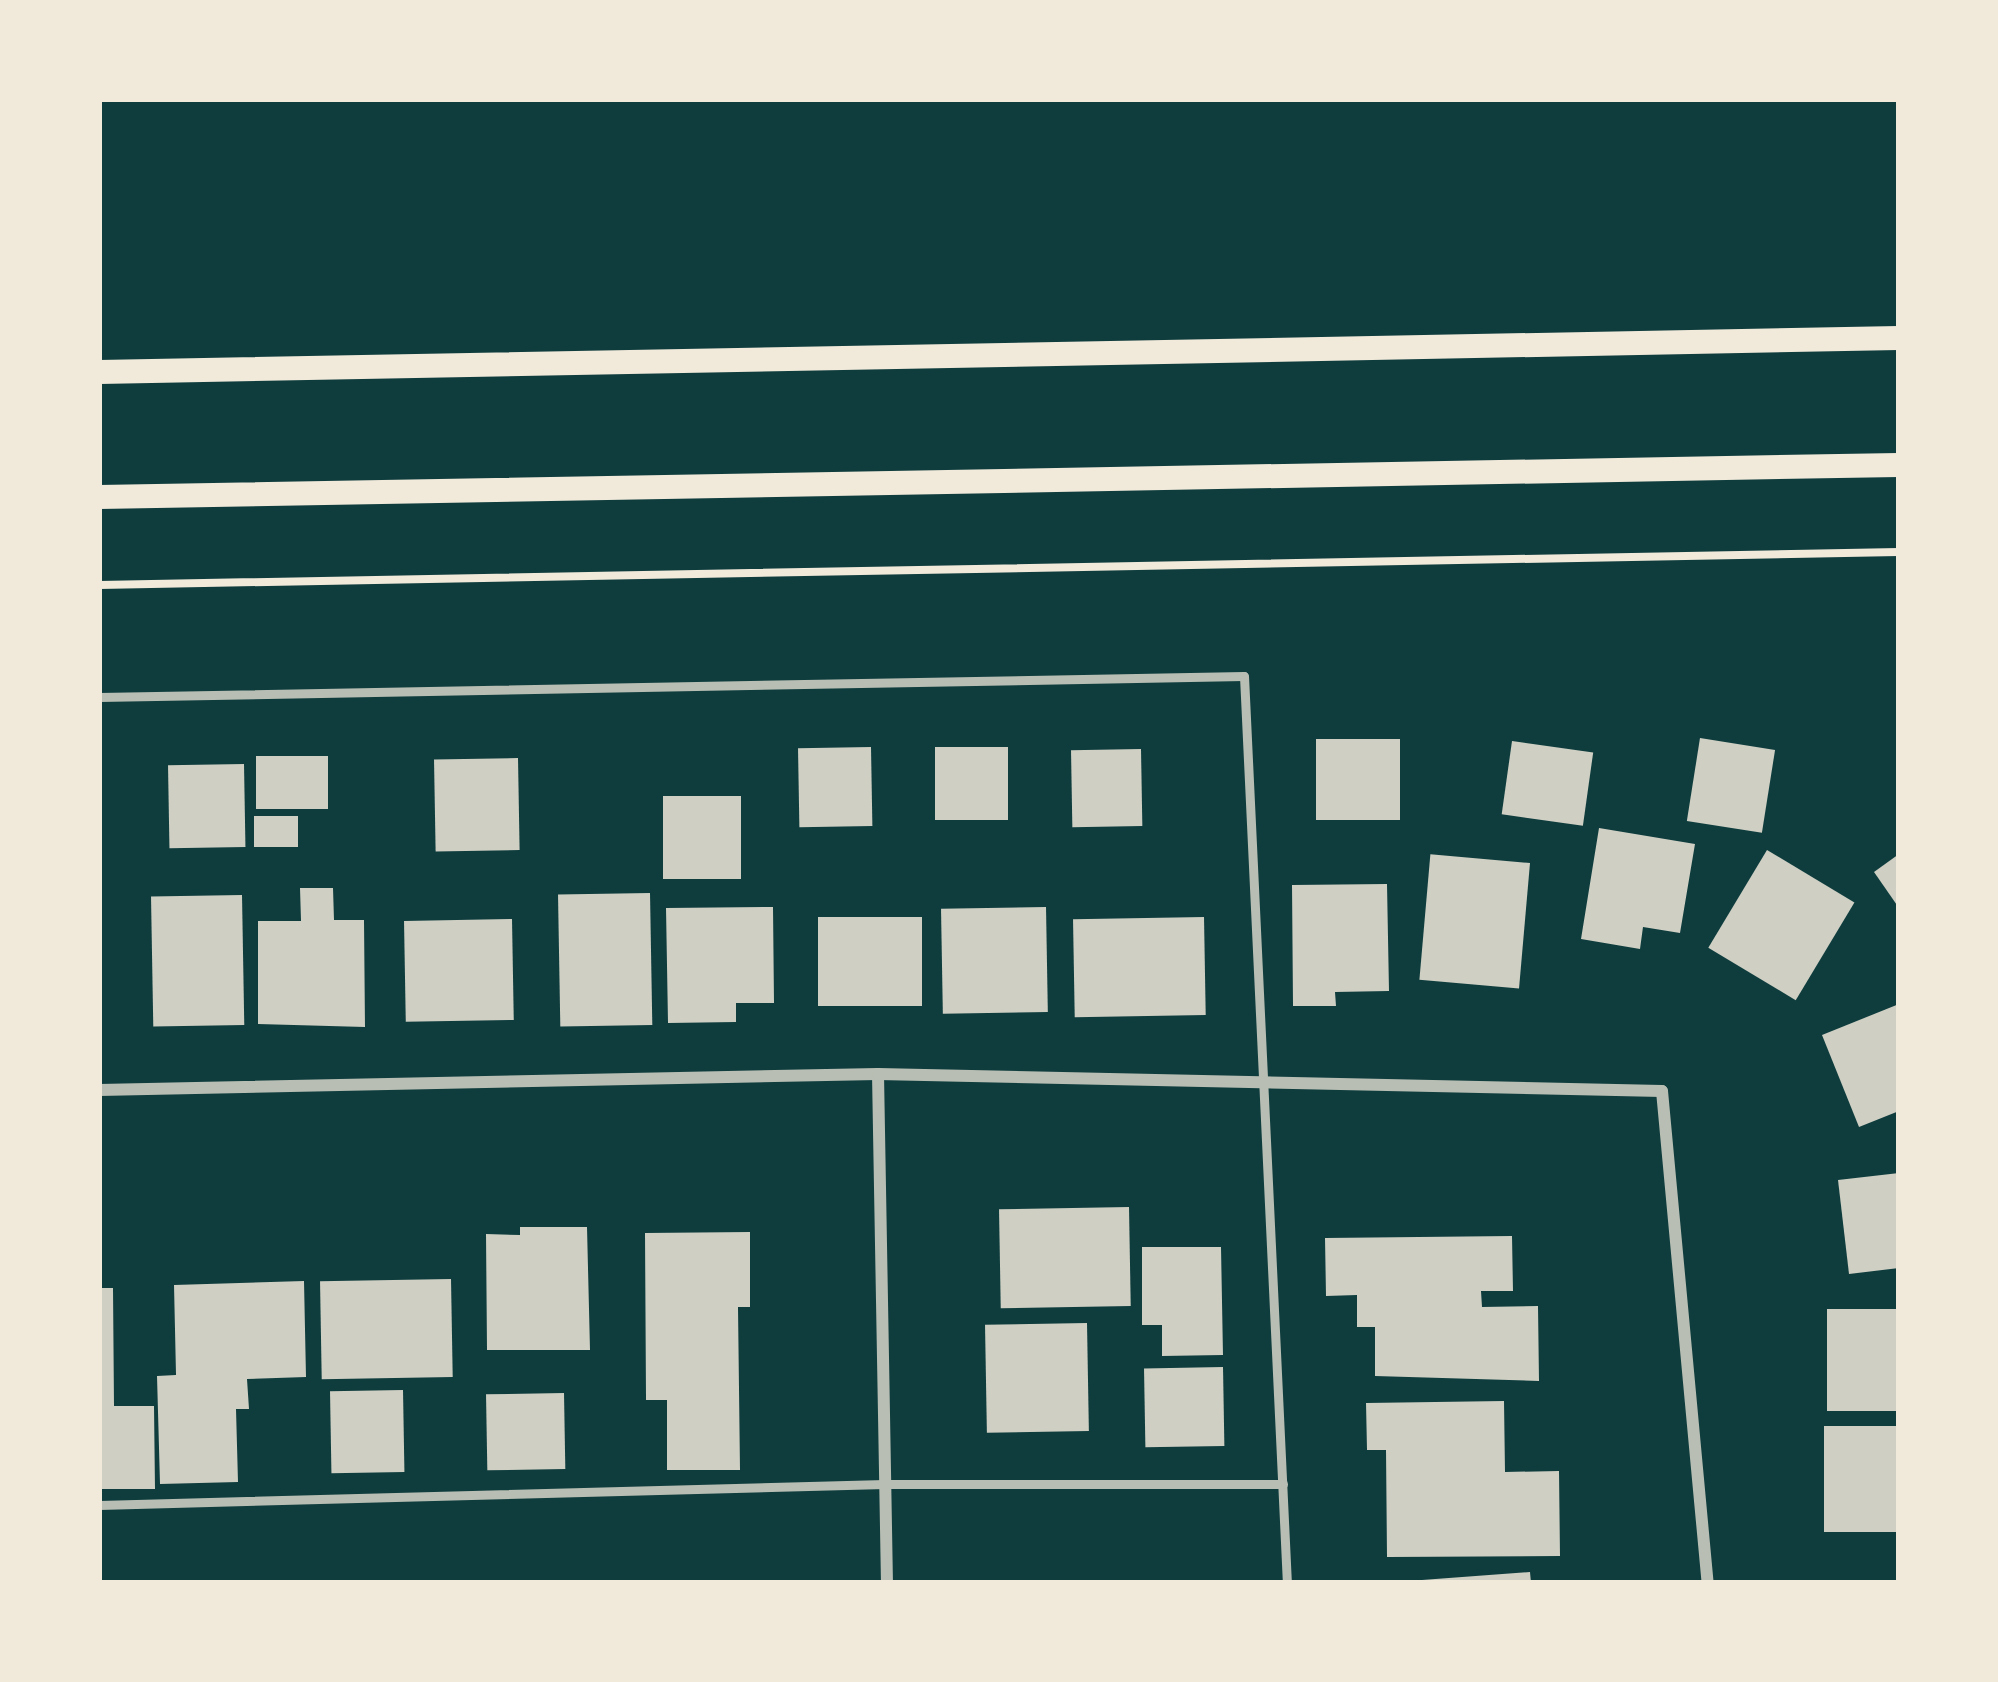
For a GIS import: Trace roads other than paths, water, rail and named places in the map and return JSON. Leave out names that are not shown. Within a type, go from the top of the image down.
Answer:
[{"type":"main road","points":[[99,372],[1899,338]]},
{"type":"main road","points":[[99,496],[1899,465]]},
{"type":"street","points":[[878,1074],[887,1583]]},
{"type":"street","points":[[99,1090],[878,1074],[1662,1090],[1708,1583]]},
{"type":"lane","points":[[99,697],[1244,676],[1268,1082],[1287,1583]]},
{"type":"lane","points":[[99,1504],[885,1484],[1283,1484]]}]
